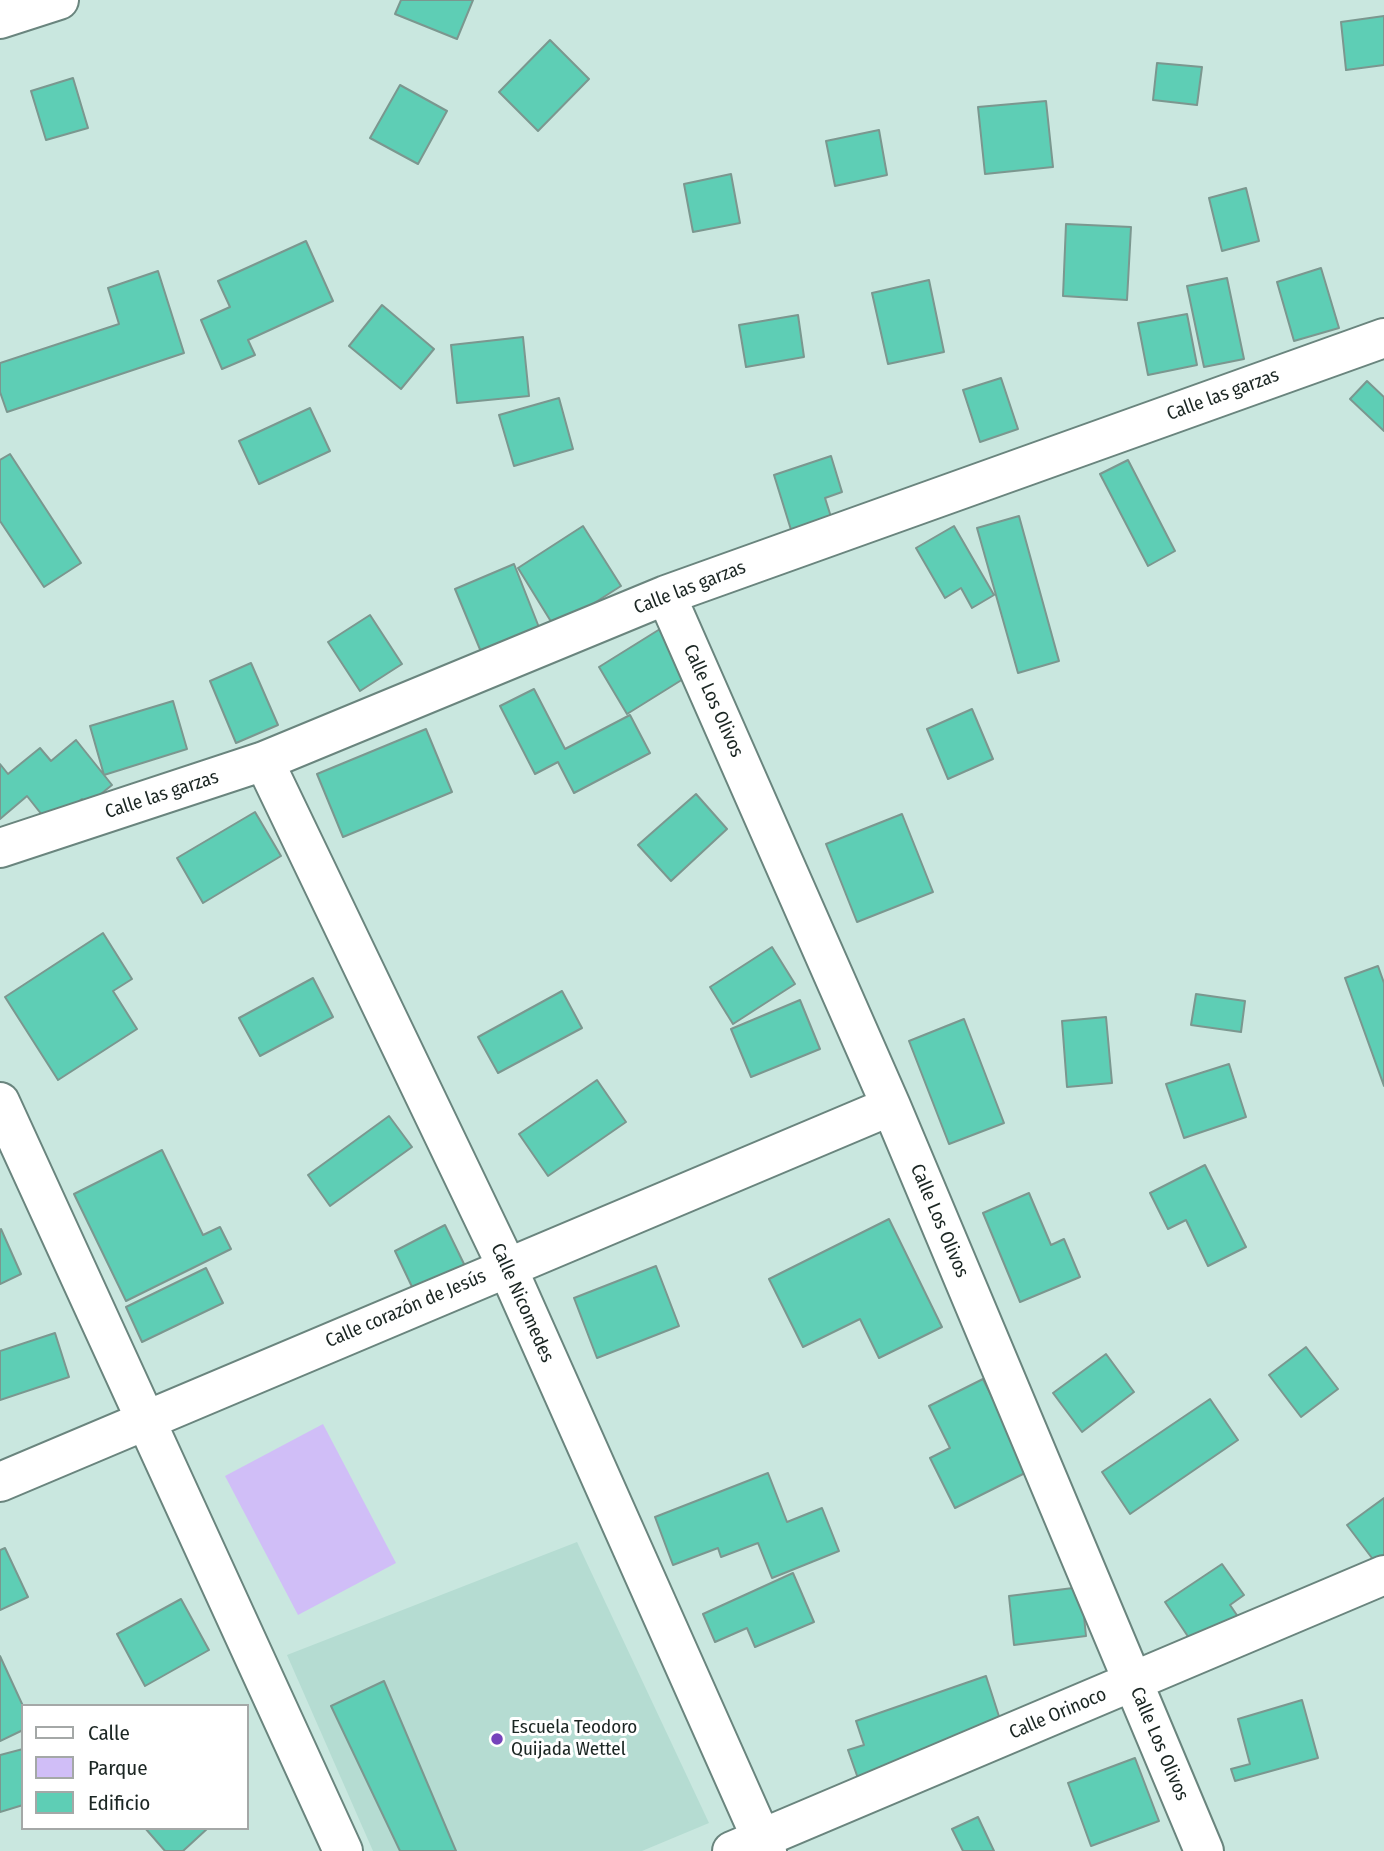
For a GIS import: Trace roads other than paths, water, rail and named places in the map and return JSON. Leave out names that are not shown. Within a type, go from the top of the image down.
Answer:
[{"type":"street","points":[[0,19],[60,0]]},
{"type":"street","name":"Calle las garzas","points":[[0,848],[264,761],[667,595],[1384,338]]},
{"type":"street","name":"Calle Los Olivos","points":[[667,595],[891,1105],[1205,1851]]},
{"type":"street","name":"Calle Nicomedes","points":[[264,761],[507,1266],[753,1846]]},
{"type":"street","points":[[0,1102],[343,1851]]},
{"type":"street","name":"Calle corazón de Jesús","points":[[0,1482],[891,1105]]},
{"type":"street","name":"Calle Orinoco","points":[[753,1846],[1384,1575]]},
{"type":"place","name":"Escuela Teodoro Quijada Wettel","points":[[497,1739]]}]
